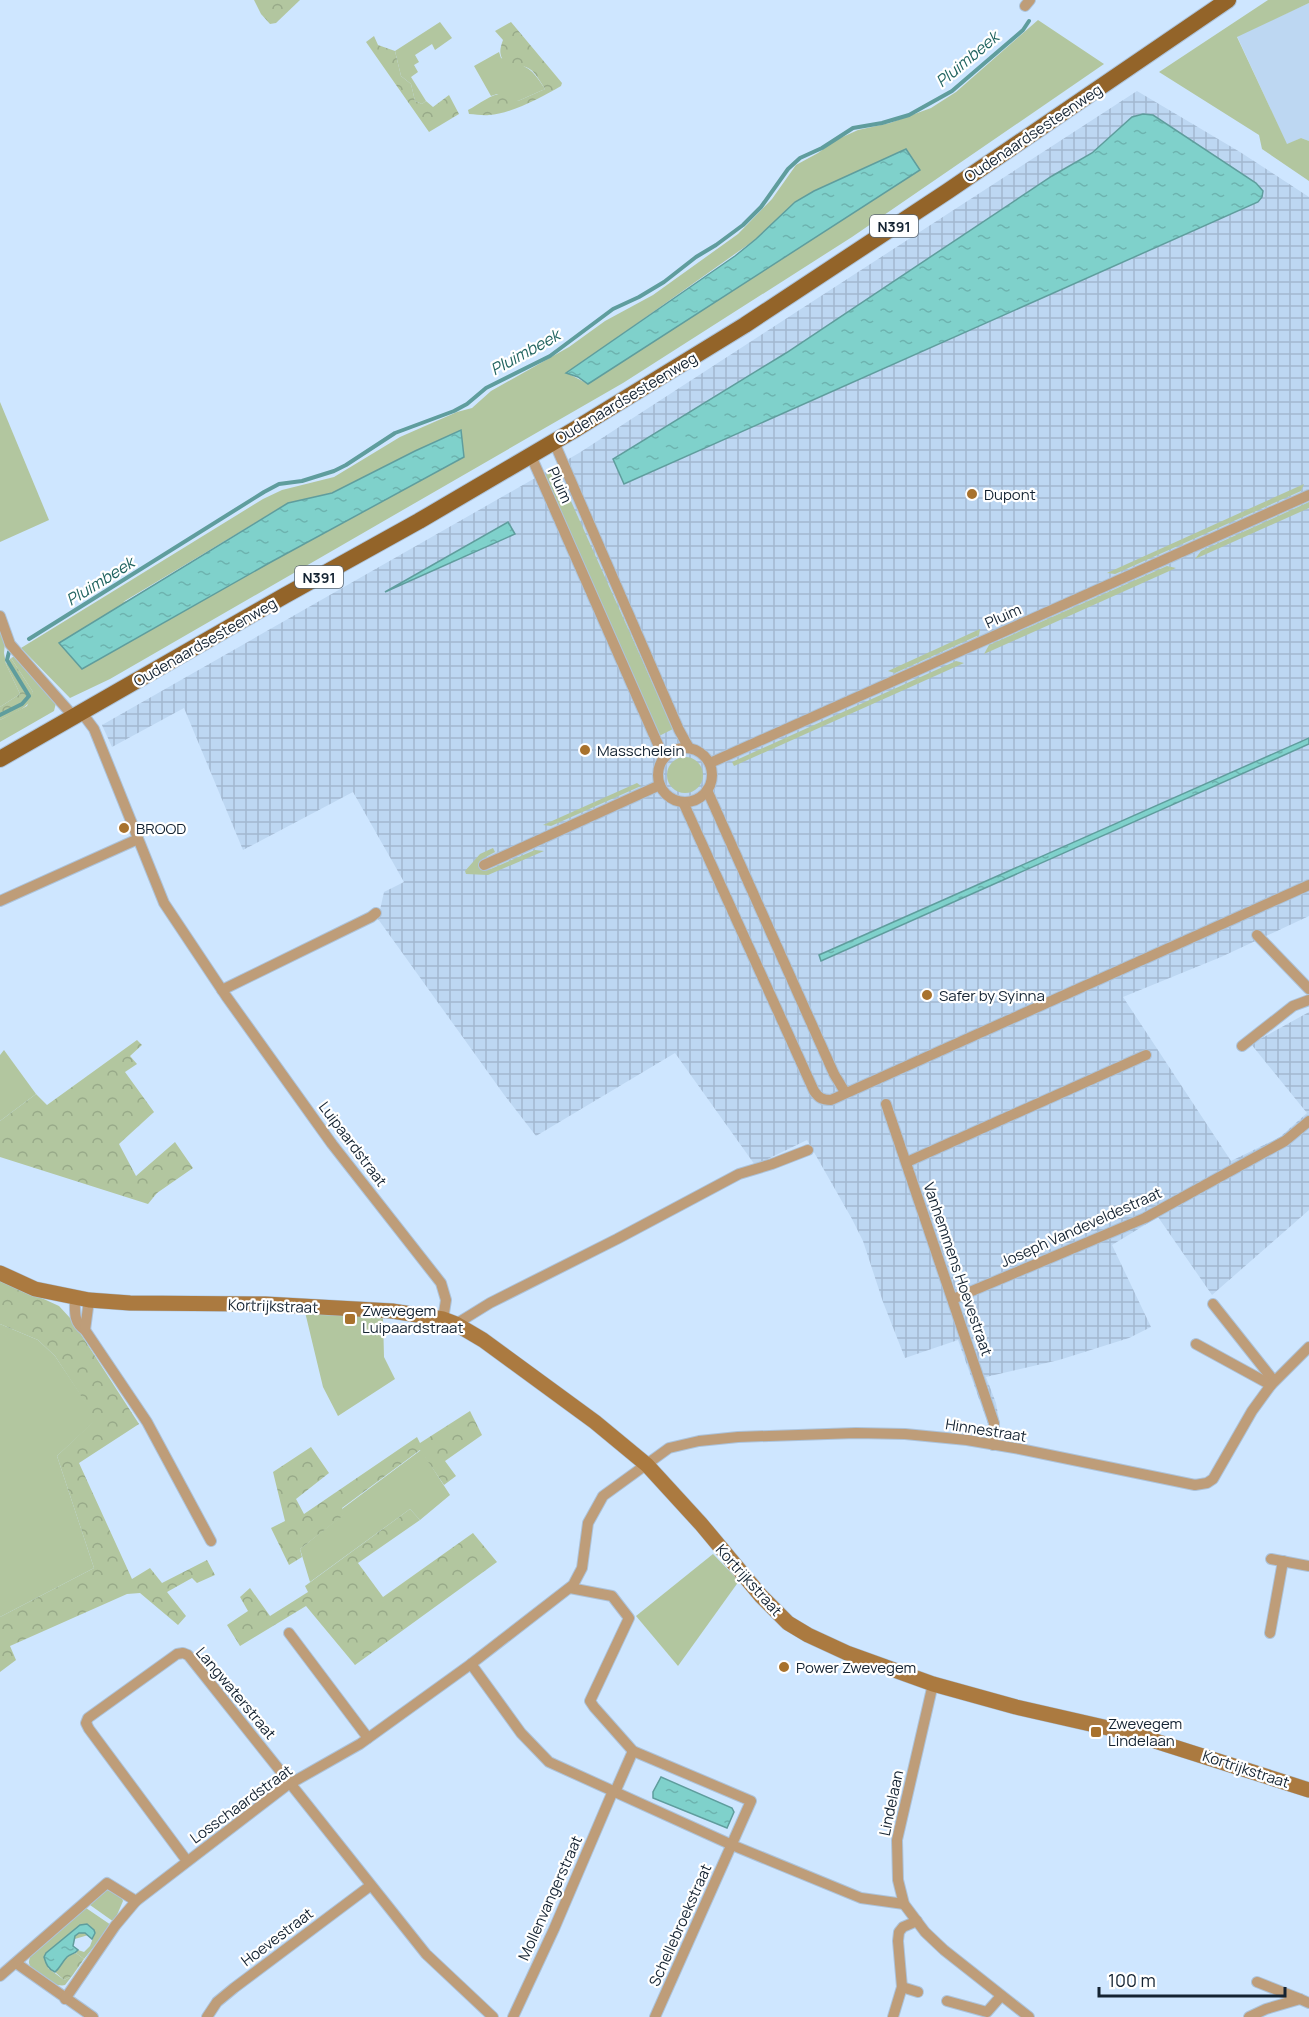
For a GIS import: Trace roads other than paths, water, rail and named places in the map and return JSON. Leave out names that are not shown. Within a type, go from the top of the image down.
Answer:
[{"type":"main road","name":"Oudenaardsesteenweg","points":[[0,759],[531,456],[745,325],[948,191],[1228,0]]},
{"type":"main road","name":"Kortrijkstraat","points":[[0,1273],[35,1289],[82,1299],[130,1304],[265,1304],[392,1311],[450,1322],[483,1340],[595,1422],[646,1465],[701,1524],[761,1596],[788,1623],[825,1644],[933,1684],[1016,1707],[1130,1733],[1309,1790]]},
{"type":"street","name":"Pluim","points":[[554,442],[679,730],[689,748]]},
{"type":"street","name":"Pluim","points":[[531,456],[664,758]]},
{"type":"street","name":"Pluim","points":[[710,763],[1309,495]]},
{"type":"street","name":"Luipaardstraat","points":[[0,616],[10,644],[94,729],[164,903],[222,990],[332,1144],[441,1283],[450,1322]]},
{"type":"street","points":[[689,748],[697,750],[710,763],[711,782],[701,797],[693,801],[683,801],[669,796],[660,785],[658,771],[664,758],[675,750],[689,748]]},
{"type":"street","points":[[484,865],[660,785]]},
{"type":"street","points":[[707,790],[834,1074],[845,1092]]},
{"type":"street","points":[[683,801],[814,1091],[819,1098],[825,1100],[831,1100],[1309,885]]},
{"type":"street","points":[[0,901],[138,839]]},
{"type":"street","points":[[222,990],[376,913]]},
{"type":"street","points":[[1257,934],[1309,989]]},
{"type":"street","points":[[1242,1046],[1293,1006],[1309,1000]]},
{"type":"street","points":[[907,1162],[1146,1055]]},
{"type":"street","name":"Vanhemmens Hoevestraat","points":[[886,1104],[994,1423],[993,1445]]},
{"type":"street","name":"Joseph Vandeveldestraat","points":[[953,1299],[1146,1218],[1285,1141],[1309,1121]]},
{"type":"street","points":[[450,1322],[617,1239],[739,1174],[808,1150]]},
{"type":"street","points":[[82,1299],[76,1320],[78,1325],[85,1330],[147,1422],[211,1541]]},
{"type":"street","points":[[1213,1304],[1273,1383]]},
{"type":"street","points":[[1196,1344],[1273,1383]]},
{"type":"street","name":"Hinnestraat","points":[[646,1465],[655,1456],[669,1448],[699,1441],[738,1437],[856,1433],[905,1434],[967,1440],[1195,1485],[1207,1483],[1218,1473],[1252,1411],[1273,1383],[1309,1347]]},
{"type":"street","name":"Losschaardstraat","points":[[65,1999],[115,1926],[136,1901],[290,1784],[368,1738],[471,1664],[570,1588],[582,1568],[588,1523],[593,1511],[603,1496],[646,1465]]},
{"type":"street","points":[[1271,1559],[1309,1566]]},
{"type":"street","points":[[1270,1634],[1282,1561]]},
{"type":"street","points":[[570,1588],[612,1596],[629,1618],[590,1701],[633,1751]]},
{"type":"street","points":[[289,1633],[368,1738]]},
{"type":"street","name":"Langwaterstraat","points":[[187,1862],[88,1729],[86,1723],[88,1718],[177,1654],[183,1653],[188,1655],[290,1784]]},
{"type":"street","points":[[471,1664],[521,1733],[549,1761],[732,1845],[861,1898],[904,1904]]},
{"type":"street","name":"Lindelaan","points":[[933,1684],[897,1840],[898,1880],[904,1904],[925,1932],[944,1950],[1029,2017]]},
{"type":"street","name":"Mollenvangerstraat","points":[[513,2017],[633,1751]]},
{"type":"street","name":"Schellebroekstraat","points":[[633,1751],[751,1802],[655,2017]]},
{"type":"street","points":[[290,1784],[426,1954],[492,2017]]},
{"type":"street","points":[[0,1976],[107,1883],[136,1901]]},
{"type":"street","name":"Hoevestraat","points":[[207,2017],[218,2002],[234,1988],[370,1886]]},
{"type":"street","points":[[893,2017],[902,1987],[899,1932],[903,1927],[917,1921]]},
{"type":"street","points":[[16,1963],[93,2017]]},
{"type":"street","points":[[1257,1982],[1305,2001]]},
{"type":"street","points":[[902,1987],[918,1992]]},
{"type":"street","points":[[1266,2009],[1272,1988]]},
{"type":"street","points":[[946,2001],[991,2013],[1001,1995]]},
{"type":"street","points":[[1249,2017],[1266,2009],[1305,2001]]},
{"type":"water","points":[[1143,114],[1153,115],[1256,183],[1263,191],[1262,197],[1258,202],[624,484],[613,459],[786,353],[1052,176],[1092,153],[1132,117]]},
{"type":"water","points":[[906,149],[920,170],[588,384],[566,373],[735,256],[795,202]]},
{"type":"water","points":[[461,430],[464,457],[271,562],[82,669],[59,643],[288,503],[332,493]]},
{"type":"water","points":[[508,522],[515,534],[385,592]]},
{"type":"water","points":[[1309,738],[1309,744],[821,961],[819,955]]},
{"type":"water","points":[[661,1777],[732,1808],[734,1812],[727,1828],[653,1798],[653,1792]]},
{"type":"water","points":[[87,1924],[95,1933],[92,1939],[85,1933],[75,1936],[73,1946],[78,1950],[67,1957],[55,1972],[47,1964],[44,1957],[46,1953],[80,1925]]},
{"type":"waterway","name":"Pluimbeek","points":[[29,639],[264,492],[279,484],[302,481],[334,471],[395,433],[454,411],[467,404],[486,388],[550,356],[613,309],[664,282],[743,225],[761,207],[788,169],[800,158],[822,148],[853,128],[909,115],[952,91],[1023,30],[1029,21]]},
{"type":"waterway","name":"Pluimbeek","points":[[0,715],[22,704],[29,696],[7,660],[9,652]]},
{"type":"place","name":"Dupont","points":[[972,494]]},
{"type":"place","name":"Masschelein","points":[[585,750]]},
{"type":"place","name":"BROOD","points":[[124,828]]},
{"type":"place","name":"Safer by Syinna","points":[[927,995]]},
{"type":"place","name":"Zwevegem Luipaardstraat","points":[[350,1319]]},
{"type":"place","name":"Power Zwevegem","points":[[784,1667]]},
{"type":"place","name":"Zwevegem Lindelaan","points":[[1096,1732]]}]
